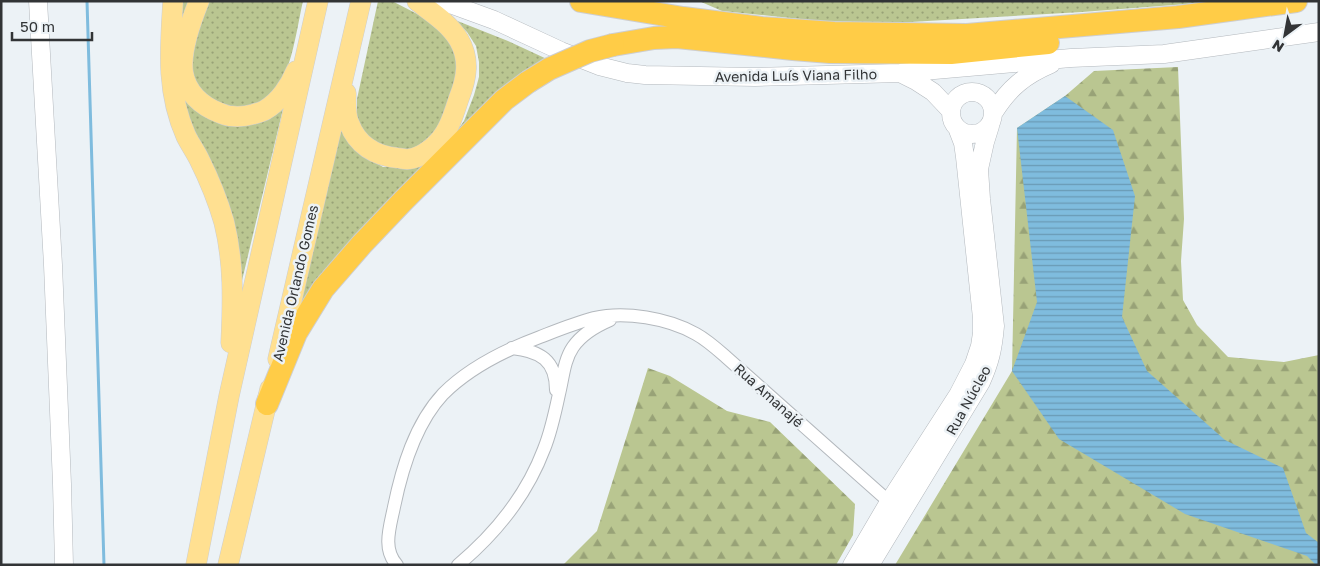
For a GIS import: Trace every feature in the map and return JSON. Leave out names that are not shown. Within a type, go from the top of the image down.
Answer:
[{"type":"highway","points":[[582,1],[682,18],[762,28],[834,33],[967,35],[1178,17],[1296,1]]},
{"type":"highway","points":[[267,404],[296,333],[323,289],[362,244],[504,100],[549,69],[590,51],[613,45],[677,37],[812,50],[951,53],[1044,44],[1178,17]]},
{"type":"main road","points":[[38,1],[53,265],[64,565]]},
{"type":"main road","points":[[174,1],[170,58],[171,80],[176,103],[186,135],[214,192],[224,222],[230,250],[233,286],[229,396]]},
{"type":"main road","points":[[199,1],[186,39],[183,71],[186,85],[197,100],[212,110],[229,116],[247,116],[264,111],[281,96],[293,78],[308,42]]},
{"type":"main road","points":[[196,565],[229,396],[318,1]]},
{"type":"main road","name":"Avenida Orlando Gomes","points":[[228,565],[361,1]]},
{"type":"main road","points":[[350,46],[346,104],[348,121],[354,135],[362,145],[373,152],[387,157],[409,159],[426,152],[440,141],[451,121],[465,84],[467,68],[464,52],[458,39],[448,26],[417,1]]},
{"type":"main road","name":"Avenida Luís Viana Filho","points":[[442,1],[494,20],[561,51],[599,66],[627,73],[646,75],[755,76],[900,73],[1071,58],[1258,51],[1319,44]]},
{"type":"main road","name":"Avenida Luís Viana Filho","points":[[1164,54],[1319,32]]},
{"type":"main road","name":"Rua Núcleo","points":[[852,565],[895,507],[981,382],[990,361],[995,326],[981,199],[980,169],[992,119],[1006,94],[1023,78],[1044,67],[1071,58]]},
{"type":"main road","points":[[900,73],[933,92],[951,111]]},
{"type":"main road","points":[[976,92],[988,99],[992,105],[992,119],[985,131],[972,135],[965,133],[958,130],[951,118],[953,104],[962,94],[976,92]]},
{"type":"main road","name":"Rua Núcleo","points":[[870,565],[895,507],[958,395],[974,364],[980,346],[982,318],[965,157],[963,143],[958,130]]},
{"type":"street","name":"Rua Amanajé","points":[[397,565],[389,553],[388,537],[397,494],[416,435],[429,413],[443,395],[464,375],[509,348],[595,318],[619,316],[645,317],[665,321],[698,335],[726,357],[895,507]]},
{"type":"street","name":"Rua Amanajé","points":[[458,565],[484,541],[520,496],[544,450],[566,364],[574,345],[590,331],[619,316]]},
{"type":"street","name":"Rua Amanajé","points":[[509,348],[533,352],[544,358],[550,365],[556,380],[556,406]]},
{"type":"green space","points":[[180,1],[193,1],[182,36],[195,104],[283,109],[239,293],[182,100]]},
{"type":"green space","points":[[209,1],[303,1],[290,61],[281,83],[275,92],[263,102],[244,111],[231,109],[213,102],[199,88],[194,79],[193,56]]},
{"type":"green space","points":[[378,1],[392,1],[427,19],[446,36],[458,57],[457,87],[447,114],[431,137],[415,151],[395,153],[365,138],[357,119],[357,99]]},
{"type":"green space","points":[[699,1],[1225,1],[1082,12],[893,23],[820,21],[722,11]]},
{"type":"green space","points":[[455,20],[549,60],[294,316],[340,122],[370,159],[383,167],[395,167],[446,146],[464,121],[479,77],[479,62],[476,46],[467,32]]},
{"type":"green space","points":[[1178,67],[1184,219],[1181,261],[1183,300],[1197,325],[1228,357],[1284,362],[1319,355],[1319,565],[895,565],[1012,371],[1017,128],[1065,96],[1094,71]]},
{"type":"green space","points":[[648,368],[670,376],[727,411],[770,422],[855,504],[853,535],[836,565],[563,565],[597,531]]},
{"type":"water","points":[[1065,96],[1113,130],[1135,196],[1122,317],[1147,371],[1225,440],[1283,468],[1306,533],[1319,543],[1319,565],[1316,565],[1307,556],[1185,514],[1059,439],[1012,371],[1037,302],[1017,128]]},
{"type":"waterway","points":[[87,1],[104,565]]}]
